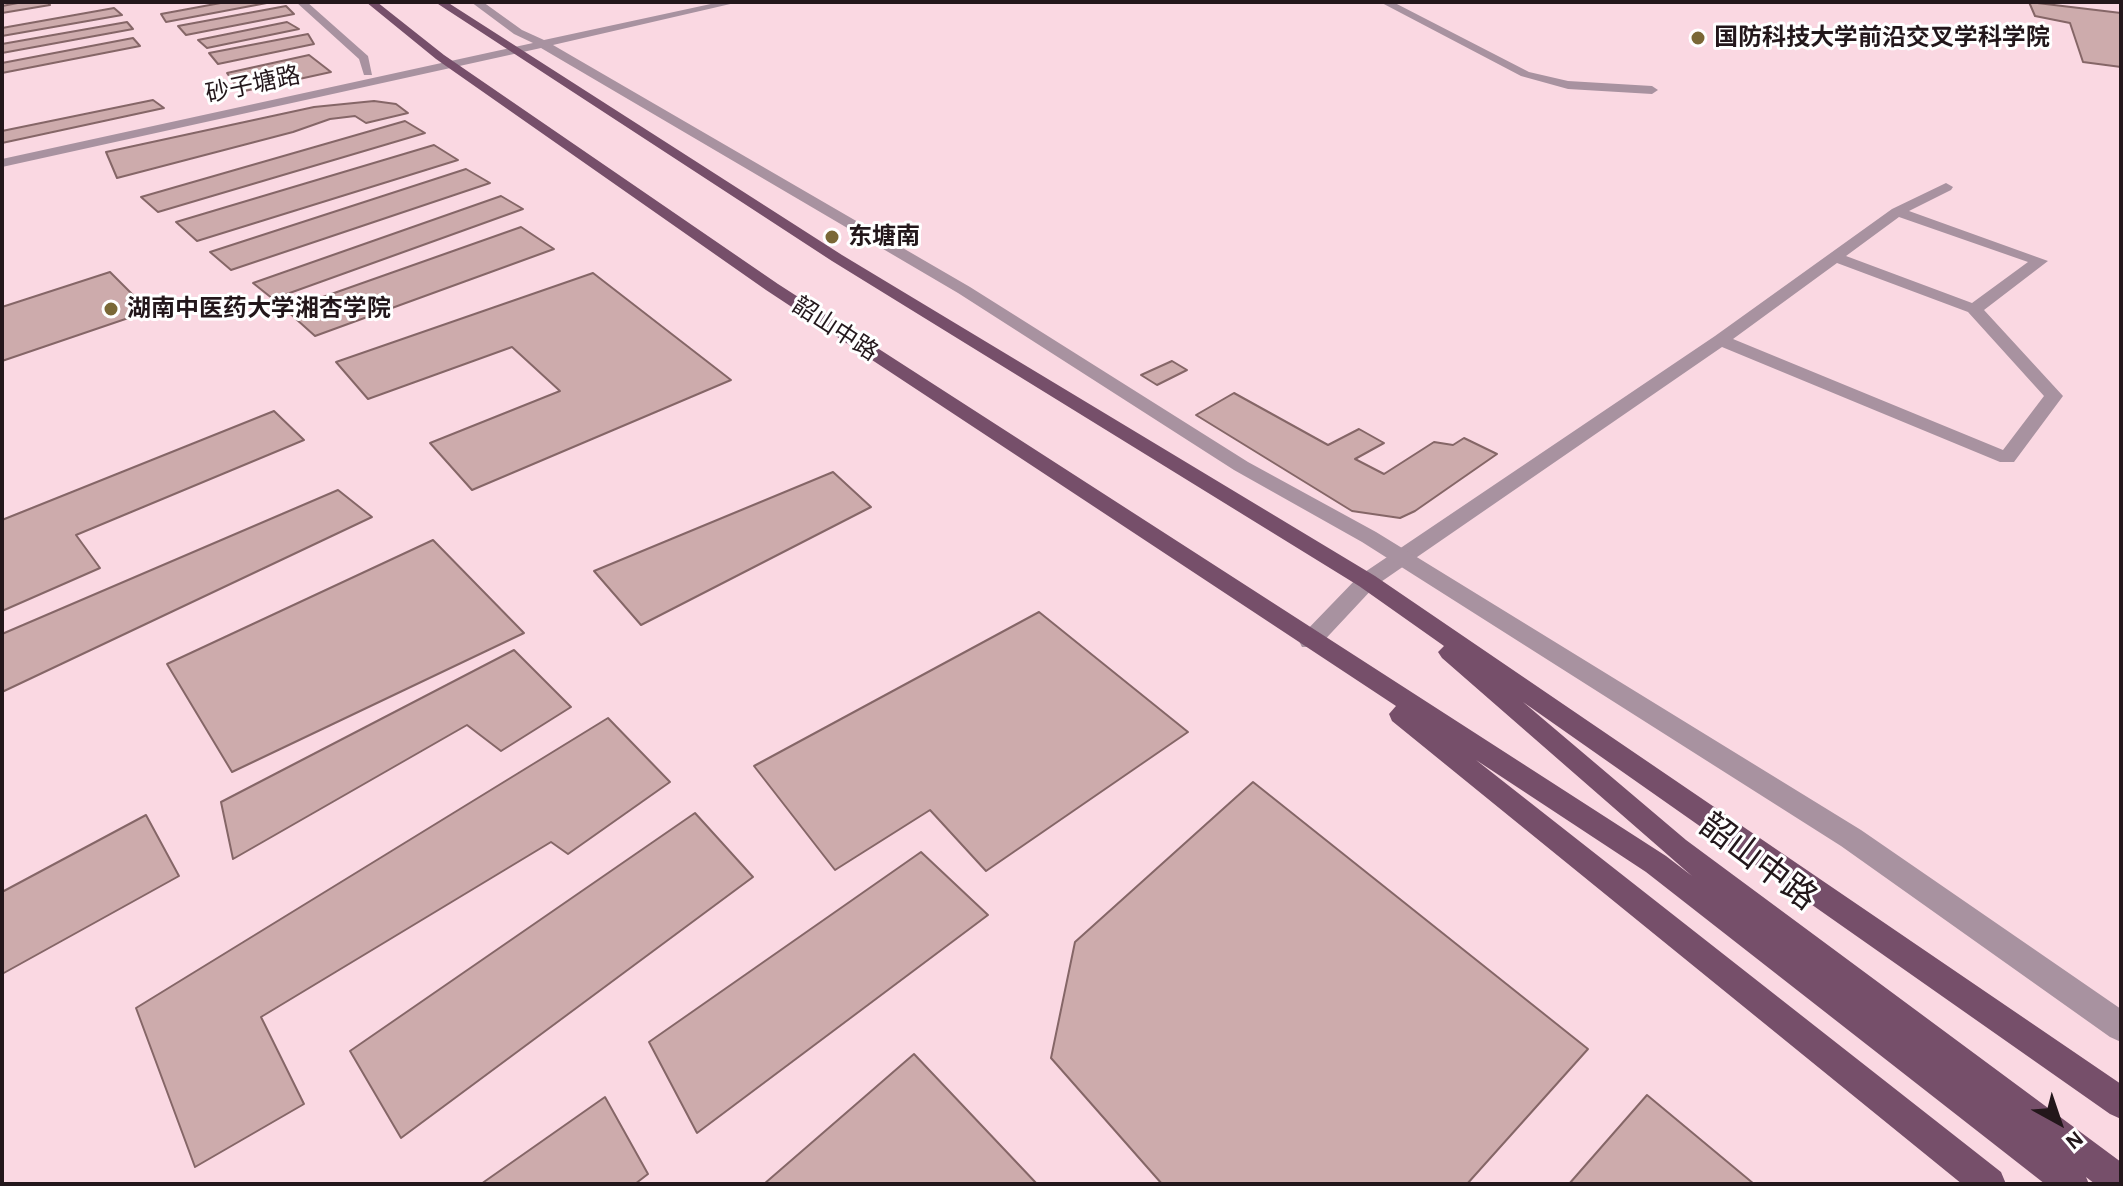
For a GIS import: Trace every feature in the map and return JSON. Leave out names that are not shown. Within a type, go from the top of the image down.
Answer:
[{"type":"main road","name":"韶山中路","points":[[371,2],[447,60],[772,287],[1310,641],[1666,856],[2121,1183]]},
{"type":"main road","name":"韶山中路","points":[[440,2],[837,258],[1367,581],[2121,1103]]},
{"type":"main road","name":"韶山中路","points":[[1367,581],[1666,856],[2072,1184]]},
{"type":"main road","name":"韶山中路","points":[[1310,641],[1989,1184]]},
{"type":"street","points":[[301,2],[364,58],[368,73]]},
{"type":"street","points":[[476,2],[518,32],[964,290],[1241,466],[1402,558],[1851,838],[2121,1027]]},
{"type":"street","points":[[538,41],[706,2]]},
{"type":"street","points":[[538,41],[734,2]]},
{"type":"street","points":[[1385,2],[1525,74],[1568,85],[1652,90]]},
{"type":"street","name":"砂子塘路","points":[[2,154],[368,73],[538,41]]},
{"type":"street","name":"砂子塘路","points":[[2,163],[447,60]]},
{"type":"street","points":[[1310,641],[1367,581],[1721,340],[1897,212],[1946,187]]},
{"type":"street","points":[[1897,212],[2040,261],[1974,309]]},
{"type":"street","points":[[1721,340],[2007,458],[2054,396],[1974,309],[1835,257]]},
{"type":"building","points":[[47,2],[50,5],[2,13],[2,6]]},
{"type":"building","points":[[226,2],[272,2],[166,22],[161,14]]},
{"type":"building","points":[[2029,2],[2121,13],[2121,67],[2083,62],[2070,23],[2035,16]]},
{"type":"building","points":[[286,6],[294,14],[186,35],[178,26]]},
{"type":"building","points":[[114,8],[122,15],[2,36],[2,28]]},
{"type":"building","points":[[127,22],[133,29],[2,53],[2,44]]},
{"type":"building","points":[[287,22],[299,29],[207,48],[198,40]]},
{"type":"building","points":[[308,34],[314,44],[218,64],[209,53]]},
{"type":"building","points":[[133,38],[140,46],[2,73],[2,63]]},
{"type":"building","points":[[309,55],[331,72],[240,92],[227,73]]},
{"type":"building","points":[[153,100],[164,108],[2,143],[2,131]]},
{"type":"building","points":[[374,101],[396,104],[408,113],[366,123],[355,116],[330,119],[293,132],[117,178],[106,152],[314,107]]},
{"type":"building","points":[[405,121],[425,133],[158,212],[141,197]]},
{"type":"building","points":[[434,145],[458,160],[197,241],[176,222]]},
{"type":"building","points":[[466,169],[490,183],[231,270],[210,252]]},
{"type":"building","points":[[501,196],[523,209],[273,299],[253,283]]},
{"type":"building","points":[[521,227],[554,249],[315,336],[286,310]]},
{"type":"building","points":[[110,272],[149,311],[2,361],[2,307]]},
{"type":"building","points":[[593,273],[731,380],[472,490],[430,443],[560,391],[512,347],[368,399],[336,362]]},
{"type":"building","points":[[1172,361],[1187,370],[1157,385],[1141,375]]},
{"type":"building","points":[[1234,393],[1328,445],[1359,429],[1384,443],[1355,459],[1384,474],[1434,442],[1453,445],[1464,438],[1497,454],[1415,511],[1400,518],[1352,511],[1196,415]]},
{"type":"building","points":[[274,411],[304,440],[76,535],[100,568],[2,611],[2,520]]},
{"type":"building","points":[[833,472],[871,507],[641,625],[594,571]]},
{"type":"building","points":[[338,490],[372,517],[2,692],[2,634]]},
{"type":"building","points":[[433,540],[524,633],[232,772],[167,664]]},
{"type":"building","points":[[1039,612],[1188,732],[986,871],[930,810],[835,870],[754,766]]},
{"type":"building","points":[[514,650],[571,707],[501,751],[467,725],[233,859],[221,802]]},
{"type":"building","points":[[608,718],[670,782],[568,854],[551,842],[261,1017],[304,1104],[195,1167],[136,1008]]},
{"type":"building","points":[[1253,782],[1588,1049],[1467,1184],[1162,1184],[1051,1058],[1075,942]]},
{"type":"building","points":[[695,813],[753,877],[401,1138],[350,1051]]},
{"type":"building","points":[[146,815],[179,876],[2,974],[2,892]]},
{"type":"building","points":[[921,852],[988,915],[697,1133],[649,1042]]},
{"type":"building","points":[[914,1054],[1037,1184],[764,1184]]},
{"type":"building","points":[[1647,1095],[1754,1184],[1569,1184]]},
{"type":"building","points":[[605,1097],[648,1174],[635,1184],[481,1184]]},
{"type":"place","name":"国防科技大学前沿交叉学科学院","points":[[1698,38]]},
{"type":"place","name":"东塘南","points":[[832,237]]},
{"type":"place","name":"湖南中医药大学湘杏学院","points":[[111,309]]}]
